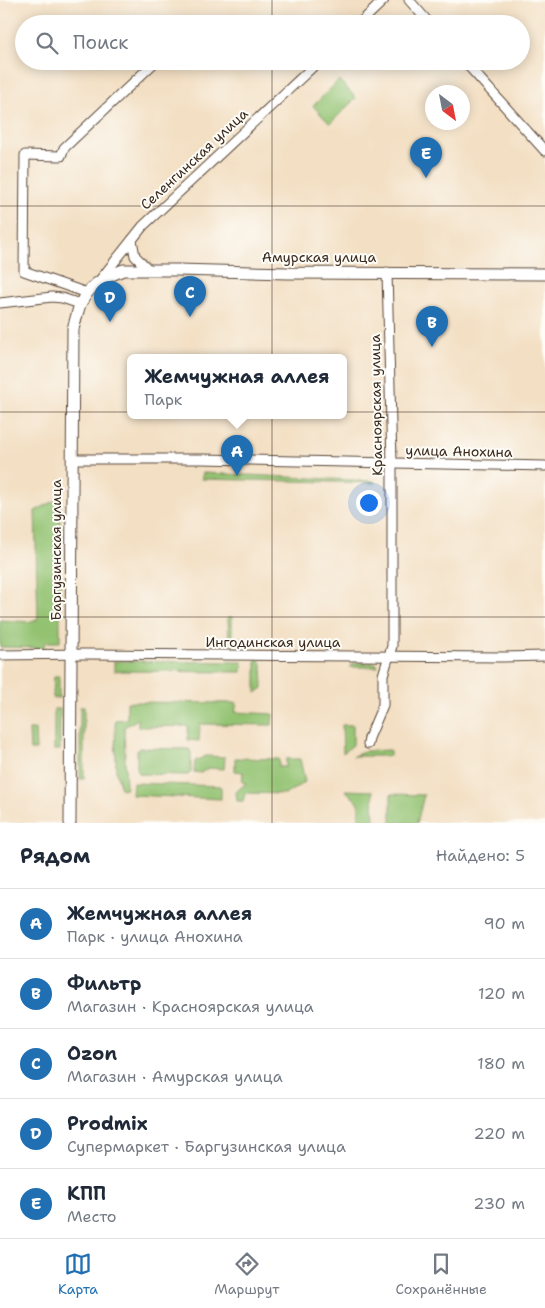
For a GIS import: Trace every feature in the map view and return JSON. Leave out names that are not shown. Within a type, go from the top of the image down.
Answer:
[{"type":"main road","name":"Амурская улица","points":[[96,284],[124,270],[545,274]]},
{"type":"main road","name":"Баргузинская улица","points":[[70,823],[73,329],[80,304],[96,284]]},
{"type":"street","points":[[368,15],[384,0]]},
{"type":"street","points":[[409,0],[422,15]]},
{"type":"street","points":[[87,293],[24,271],[26,155],[62,156],[64,148],[146,70]]},
{"type":"street","name":"Селенгинская улица","points":[[96,284],[143,226],[309,70]]},
{"type":"street","points":[[472,70],[545,151]]},
{"type":"street","points":[[132,240],[135,256],[149,270]]},
{"type":"street","name":"Красноярская улица","points":[[368,744],[383,705],[383,675],[392,646],[392,464],[387,272]]},
{"type":"street","points":[[0,303],[62,298],[80,304]]},
{"type":"street","name":"улица Анохина","points":[[72,459],[202,459],[545,466]]},
{"type":"street","name":"Ингодинская улица","points":[[0,655],[504,658],[545,656]]},
{"type":"green space","points":[[339,80],[356,98],[330,124],[313,106]]},
{"type":"green space","points":[[203,473],[374,481],[375,483],[201,479]]},
{"type":"green space","points":[[60,498],[60,642],[46,642],[43,648],[0,647],[0,620],[32,622],[38,619],[35,511]]},
{"type":"green space","points":[[228,617],[232,617],[232,639],[246,639],[246,642],[229,642]]},
{"type":"green space","points":[[256,659],[260,660],[262,664],[263,688],[256,693]]},
{"type":"green space","points":[[114,661],[243,662],[242,672],[114,671]]},
{"type":"green space","points":[[354,663],[376,663],[378,667],[350,667]]},
{"type":"green space","points":[[54,676],[59,676],[59,698],[53,698]]},
{"type":"green space","points":[[127,702],[237,703],[235,712],[273,714],[272,725],[200,724],[199,741],[188,740],[188,726],[138,727],[138,719],[124,727],[126,788],[121,789],[116,771],[115,720],[127,719]]},
{"type":"green space","points":[[80,707],[84,707],[84,779],[80,779]]},
{"type":"green space","points":[[54,709],[60,709],[60,750],[54,750]]},
{"type":"green space","points":[[342,725],[353,725],[353,745],[343,753]]},
{"type":"green space","points":[[35,729],[36,750],[30,750],[29,730]]},
{"type":"green space","points":[[139,748],[189,749],[191,752],[191,772],[188,775],[140,774],[137,770],[137,751]]},
{"type":"green space","points":[[390,750],[390,756],[353,756],[366,751]]},
{"type":"green space","points":[[206,756],[225,757],[224,769],[208,768],[201,773],[194,772],[195,761]]},
{"type":"green space","points":[[235,758],[279,759],[279,767],[286,767],[286,759],[300,759],[305,782],[286,794],[245,793],[243,801],[237,801],[236,792],[246,783],[242,782],[243,772],[235,771]]},
{"type":"green space","points":[[133,783],[221,786],[221,799],[132,795]]},
{"type":"green space","points":[[345,790],[373,791],[374,822],[384,823],[359,823],[359,803]]},
{"type":"green space","points":[[391,794],[424,795],[417,823],[391,823]]},
{"type":"place","name":"КПП","points":[[426,178]]},
{"type":"place","name":"Ozon","points":[[190,317]]},
{"type":"place","name":"Prodmix","points":[[110,322]]},
{"type":"place","name":"Фильтр","points":[[432,347]]},
{"type":"place","name":"Жемчужная аллея","points":[[237,476]]}]
